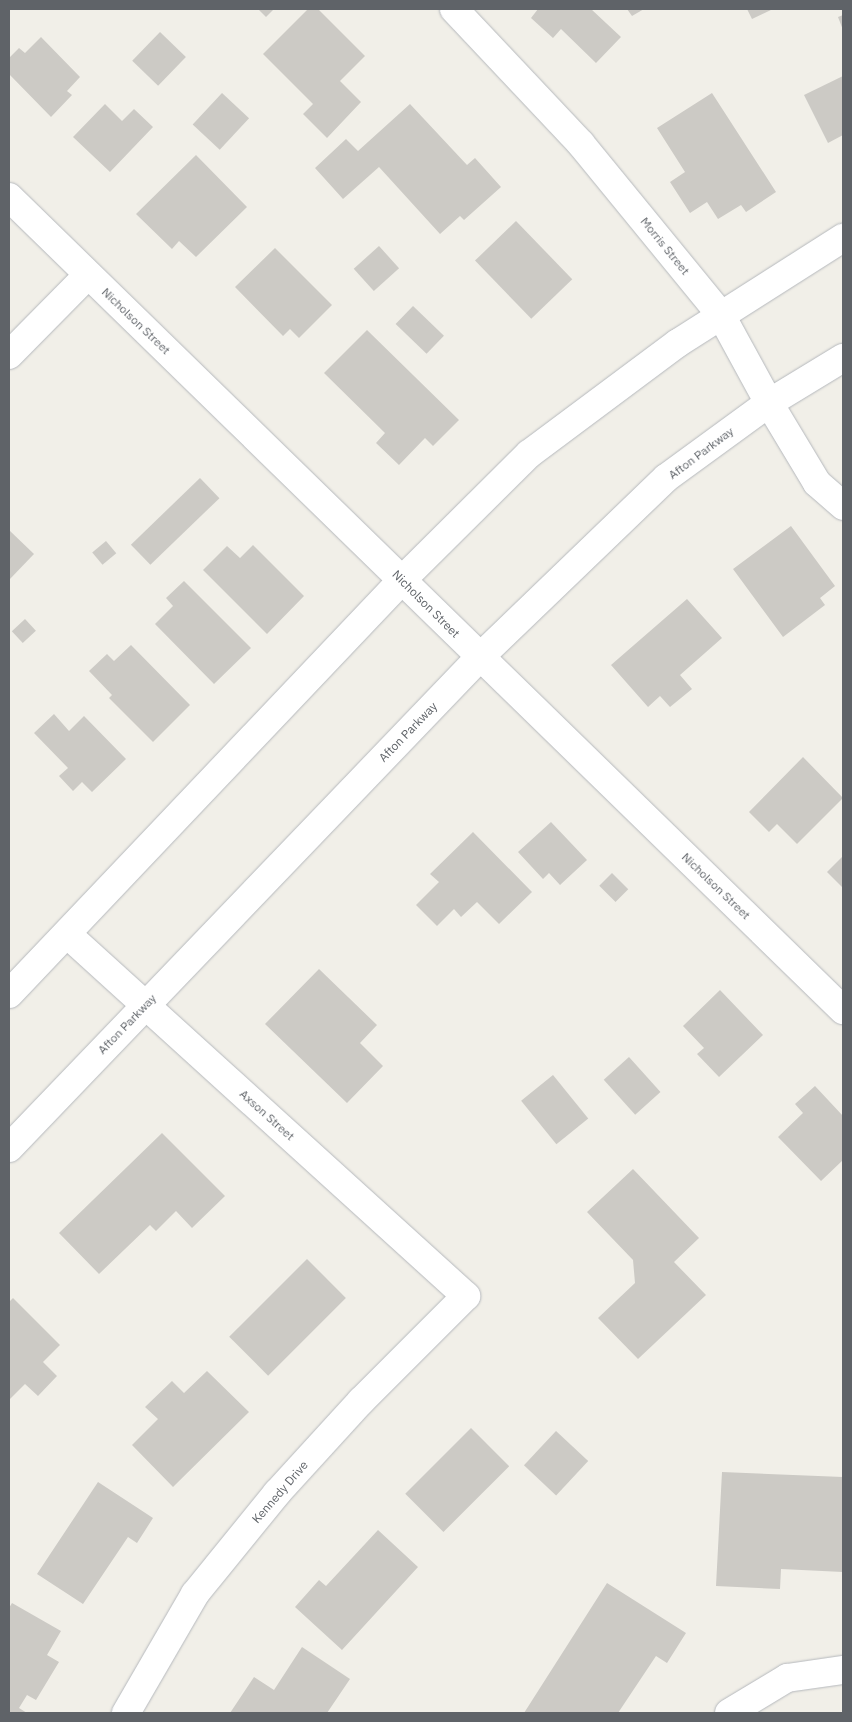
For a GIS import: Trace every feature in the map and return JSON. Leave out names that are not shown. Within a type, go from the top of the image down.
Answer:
[{"type":"street","name":"Morris Street","points":[[454,9],[581,144],[721,314],[769,403],[817,483],[843,506]]},
{"type":"street","name":"Nicholson Street","points":[[9,197],[843,1010]]},
{"type":"street","points":[[9,994],[402,580],[529,454],[678,343],[843,238]]},
{"type":"street","points":[[9,355],[88,275]]},
{"type":"street","name":"Afton Parkway","points":[[9,1148],[480,658],[666,478],[769,403],[843,358]]},
{"type":"street","name":"Axson Street","points":[[67,934],[466,1296]]},
{"type":"street","name":"Kennedy Drive","points":[[126,1713],[196,1594],[277,1493],[361,1401],[466,1296]]},
{"type":"street","points":[[729,1713],[787,1678],[843,1670]]},
{"type":"building","points":[[258,9],[274,9],[266,17]]},
{"type":"building","points":[[308,9],[318,9],[365,56],[340,81],[361,102],[327,138],[303,114],[313,104],[263,54]]},
{"type":"building","points":[[538,9],[591,9],[621,37],[596,63],[561,29],[553,38],[531,18]]},
{"type":"building","points":[[627,9],[644,9],[632,16]]},
{"type":"building","points":[[747,9],[773,9],[752,19]]},
{"type":"building","points":[[843,15],[843,30],[838,17]]},
{"type":"building","points":[[160,32],[186,57],[158,86],[132,61]]},
{"type":"building","points":[[41,37],[80,77],[67,91],[72,95],[51,117],[9,74],[9,58],[19,48],[25,53]]},
{"type":"building","points":[[843,76],[843,135],[828,143],[804,95]]},
{"type":"building","points":[[222,93],[249,118],[220,150],[193,124]]},
{"type":"building","points":[[712,93],[776,192],[746,212],[741,205],[718,219],[707,202],[690,213],[670,182],[685,172],[657,128]]},
{"type":"building","points":[[105,104],[122,121],[134,109],[153,127],[110,172],[73,137]]},
{"type":"building","points":[[410,104],[467,165],[475,158],[501,187],[464,220],[460,216],[440,234],[379,167],[343,199],[315,168],[346,139],[358,151]]},
{"type":"building","points":[[196,155],[247,207],[196,257],[179,241],[172,249],[136,214]]},
{"type":"building","points":[[516,221],[572,279],[531,319],[475,261]]},
{"type":"building","points":[[379,246],[399,268],[374,291],[354,269]]},
{"type":"building","points":[[275,248],[332,305],[299,338],[290,329],[283,336],[235,287]]},
{"type":"building","points":[[413,306],[444,336],[427,354],[396,324]]},
{"type":"building","points":[[367,330],[459,420],[433,446],[425,438],[399,465],[376,443],[385,433],[324,373]]},
{"type":"building","points":[[200,478],[219,498],[150,565],[131,545]]},
{"type":"building","points":[[791,526],[835,586],[820,598],[825,605],[783,637],[733,569]]},
{"type":"building","points":[[9,530],[34,554],[9,580]]},
{"type":"building","points":[[106,541],[116,553],[102,565],[92,553]]},
{"type":"building","points":[[253,545],[304,596],[267,634],[203,570],[227,546],[240,558]]},
{"type":"building","points":[[184,581],[251,648],[214,684],[155,624],[173,606],[166,598]]},
{"type":"building","points":[[687,599],[722,638],[680,675],[692,689],[670,707],[660,696],[648,707],[611,665]]},
{"type":"building","points":[[25,619],[36,631],[23,643],[12,631]]},
{"type":"building","points":[[131,645],[190,705],[153,742],[109,698],[112,695],[89,671],[107,654],[114,661]]},
{"type":"building","points":[[54,714],[69,731],[84,716],[126,759],[92,792],[82,782],[73,791],[59,776],[68,768],[34,733]]},
{"type":"building","points":[[803,757],[843,798],[797,844],[777,824],[769,832],[749,812]]},
{"type":"building","points":[[551,822],[587,860],[560,885],[549,873],[543,879],[518,852]]},
{"type":"building","points":[[473,832],[532,892],[499,924],[477,902],[461,917],[454,909],[437,926],[416,905],[439,882],[430,874]]},
{"type":"building","points":[[843,856],[843,888],[827,872]]},
{"type":"building","points":[[612,873],[628,889],[616,902],[599,886]]},
{"type":"building","points":[[319,969],[377,1025],[360,1043],[383,1066],[347,1103],[265,1024]]},
{"type":"building","points":[[720,990],[763,1035],[719,1077],[697,1054],[704,1048],[683,1026]]},
{"type":"building","points":[[629,1057],[660,1092],[635,1115],[604,1080]]},
{"type":"building","points":[[553,1075],[588,1119],[556,1144],[521,1101]]},
{"type":"building","points":[[815,1086],[843,1116],[843,1160],[821,1181],[778,1137],[803,1113],[795,1104]]},
{"type":"building","points":[[162,1133],[225,1196],[192,1228],[176,1211],[156,1231],[150,1225],[99,1274],[59,1233]]},
{"type":"building","points":[[633,1169],[699,1238],[674,1262],[706,1295],[638,1359],[598,1318],[635,1283],[633,1260],[587,1212]]},
{"type":"building","points":[[307,1259],[346,1298],[268,1376],[229,1337]]},
{"type":"building","points":[[13,1298],[60,1345],[43,1362],[57,1376],[38,1396],[25,1384],[9,1400],[9,1302]]},
{"type":"building","points":[[207,1371],[249,1412],[173,1487],[132,1445],[158,1419],[145,1407],[172,1381],[184,1393]]},
{"type":"building","points":[[471,1428],[509,1466],[443,1532],[405,1494]]},
{"type":"building","points":[[556,1431],[588,1461],[556,1495],[524,1465]]},
{"type":"building","points":[[722,1472],[843,1477],[843,1572],[781,1569],[780,1589],[716,1586]]},
{"type":"building","points":[[98,1482],[153,1518],[137,1543],[128,1537],[83,1604],[37,1574]]},
{"type":"building","points":[[378,1530],[418,1567],[342,1650],[295,1607],[319,1580],[326,1586]]},
{"type":"building","points":[[607,1583],[686,1633],[667,1663],[656,1656],[618,1713],[524,1713]]},
{"type":"building","points":[[12,1603],[61,1631],[47,1655],[59,1662],[36,1700],[27,1695],[19,1708],[27,1713],[9,1713],[9,1608]]},
{"type":"building","points":[[302,1647],[350,1679],[327,1713],[230,1713],[254,1677],[274,1690]]}]
